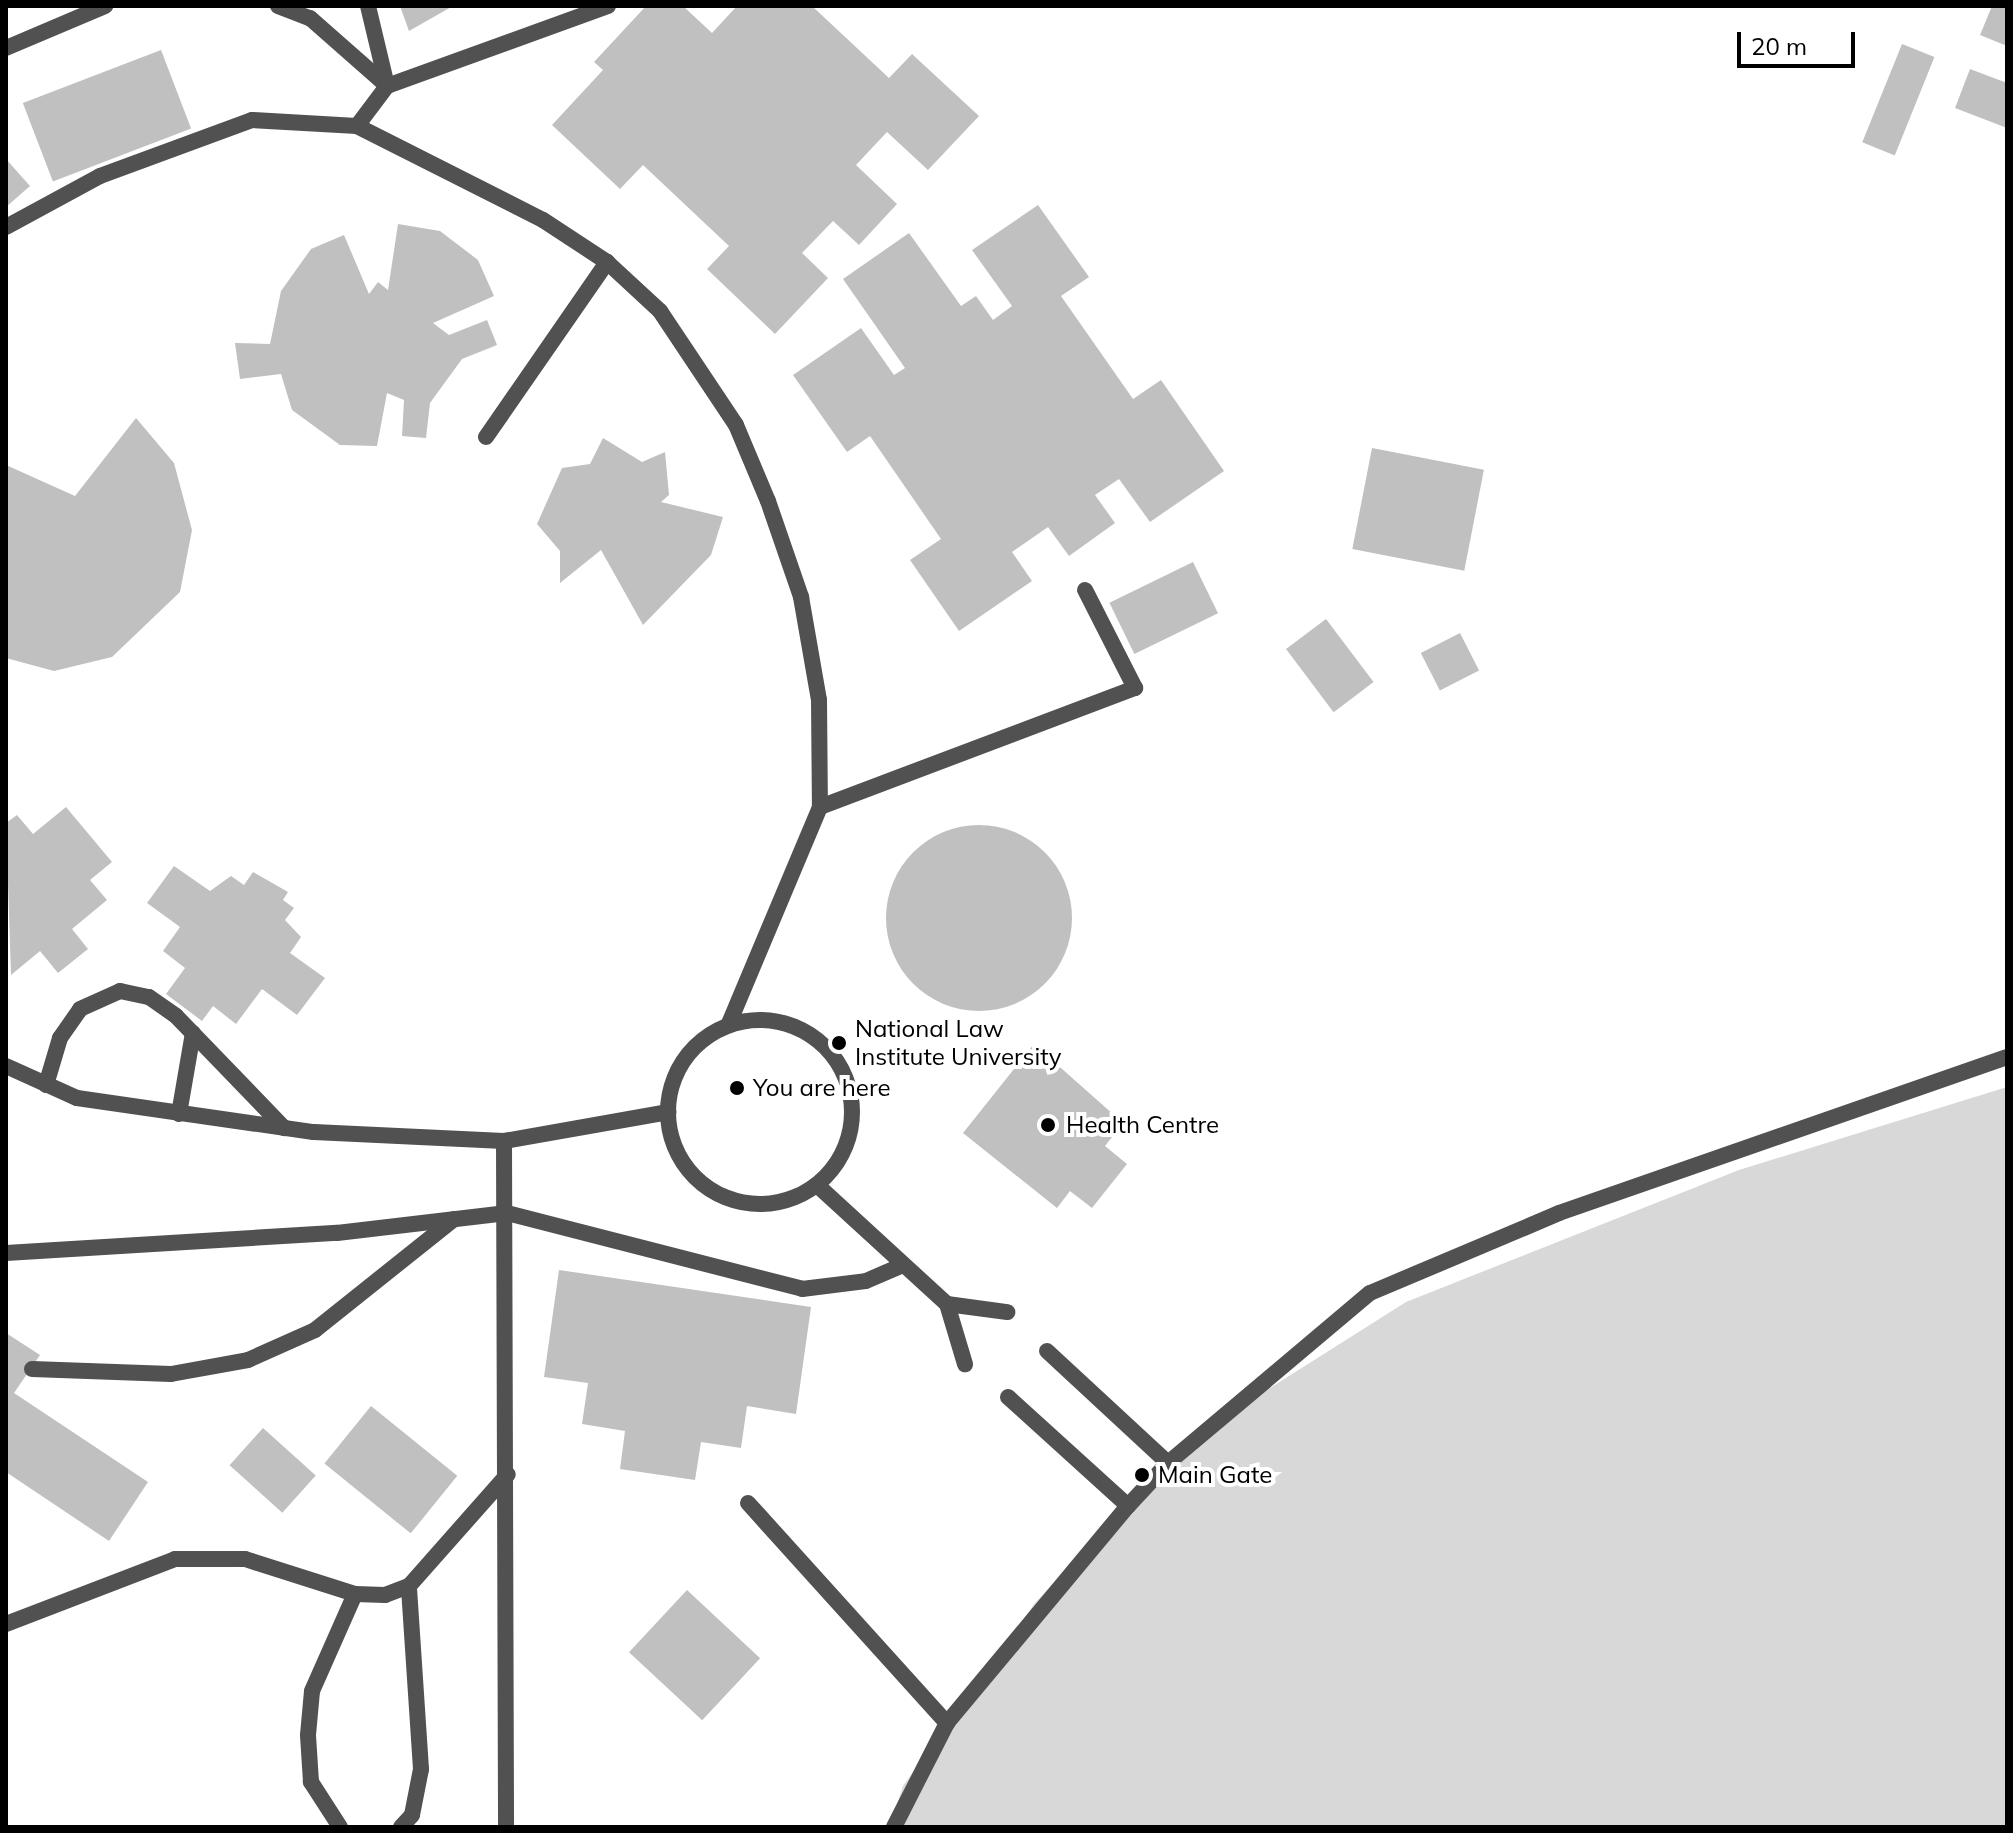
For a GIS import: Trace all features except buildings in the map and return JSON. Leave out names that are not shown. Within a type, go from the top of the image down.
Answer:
[{"type":"street","points":[[6,48],[105,6]]},
{"type":"street","points":[[278,6],[310,18],[387,86]]},
{"type":"street","points":[[368,6],[387,86]]},
{"type":"street","points":[[357,126],[387,86],[608,6]]},
{"type":"street","points":[[6,227],[100,176],[252,120],[357,126],[543,220],[607,262],[660,311],[702,366],[768,501],[801,597],[819,700],[820,807],[729,1023],[690,1052],[676,1073],[668,1112],[687,1167],[725,1198],[774,1204],[817,1185],[839,1160],[851,1128],[852,1106],[838,1064],[792,1028],[729,1023]]},
{"type":"street","points":[[486,437],[607,262]]},
{"type":"street","points":[[820,807],[1135,688],[1085,590]]},
{"type":"street","points":[[46,1085],[60,1038],[80,1009],[99,997],[120,991],[149,997],[193,1033],[284,1128]]},
{"type":"street","points":[[179,1114],[193,1033]]},
{"type":"street","points":[[894,1827],[947,1723],[1128,1506],[1168,1463],[1370,1293],[1559,1213],[2007,1057]]},
{"type":"street","points":[[6,1066],[77,1098],[284,1128],[504,1141],[668,1112]]},
{"type":"street","points":[[504,1141],[508,1474],[506,1827]]},
{"type":"street","points":[[817,1185],[947,1304],[965,1364]]},
{"type":"street","points":[[6,1253],[507,1213],[802,1289],[866,1281],[903,1265]]},
{"type":"street","points":[[32,1369],[171,1374],[248,1360],[326,1322],[454,1219]]},
{"type":"street","points":[[947,1304],[1007,1312]]},
{"type":"street","points":[[1047,1351],[1168,1463]]},
{"type":"street","points":[[1008,1397],[1128,1506]]},
{"type":"street","points":[[6,1624],[175,1559],[245,1559],[355,1594],[409,1586],[508,1474]]},
{"type":"street","points":[[748,1503],[947,1723]]},
{"type":"street","points":[[401,1827],[412,1815],[421,1769],[409,1586]]},
{"type":"street","points":[[340,1827],[311,1782],[308,1735],[312,1691],[355,1594]]},
{"type":"shaded area","points":[[2007,1087],[2007,1827],[890,1827],[903,1786],[1035,1603],[1188,1440],[1406,1302],[1739,1170]]},
{"type":"place","name":"National Law Institute University","points":[[839,1043]]},
{"type":"place","name":"You are here","points":[[737,1088]]},
{"type":"place","name":"Health Centre","points":[[1048,1125]]},
{"type":"place","name":"Main Gate","points":[[1142,1475]]}]
